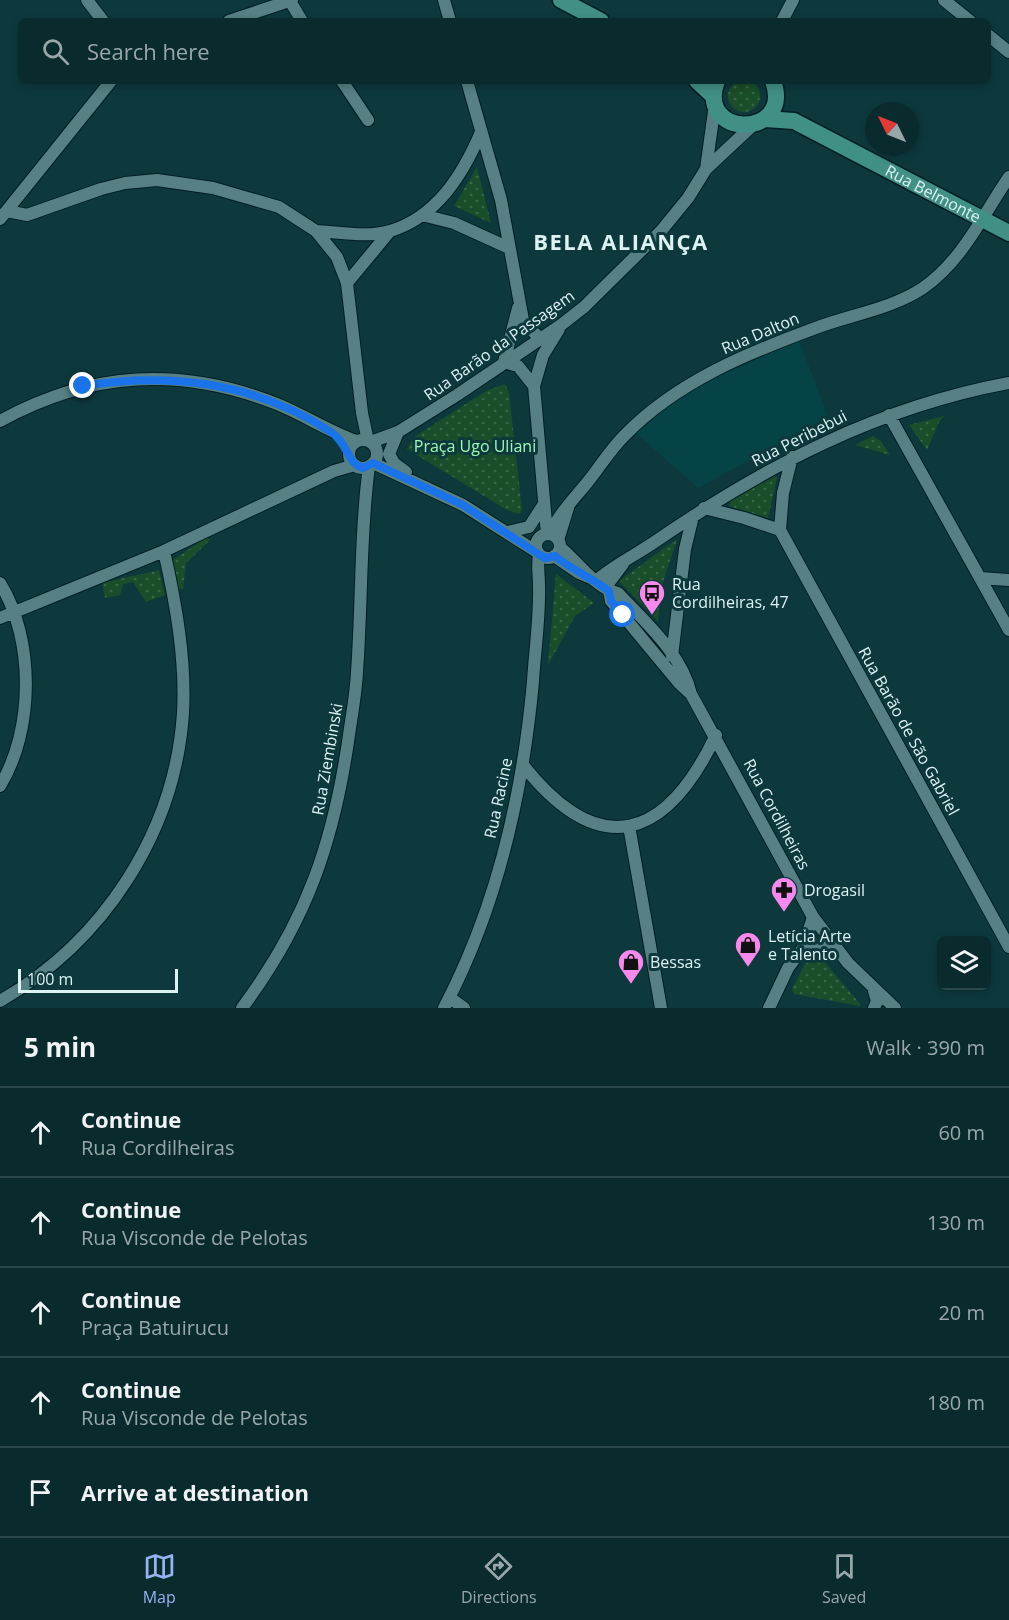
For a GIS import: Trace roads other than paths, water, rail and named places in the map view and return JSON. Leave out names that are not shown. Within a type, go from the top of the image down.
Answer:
[{"type":"main road","points":[[561,0],[595,18]]},
{"type":"main road","points":[[701,84],[715,94]]},
{"type":"main road","points":[[759,122],[776,99],[774,84]]},
{"type":"main road","name":"Rua Belmonte","points":[[715,94],[728,121],[740,126],[759,122],[794,121]]},
{"type":"main road","name":"Rua Belmonte","points":[[776,99],[794,121],[980,220],[1009,233]]},
{"type":"street","points":[[87,0],[101,18]]},
{"type":"street","points":[[238,18],[291,0],[300,18]]},
{"type":"street","points":[[444,0],[449,18]]},
{"type":"street","points":[[784,18],[793,0]]},
{"type":"street","points":[[944,0],[966,18]]},
{"type":"street","points":[[991,37],[1009,52]]},
{"type":"street","points":[[4,215],[109,84]]},
{"type":"street","points":[[344,84],[368,120]]},
{"type":"street","points":[[468,84],[501,200],[525,325],[539,338]]},
{"type":"street","name":"Rua Barão da Passagem","points":[[706,169],[715,94]]},
{"type":"street","name":"Rua Barão da Passagem","points":[[0,618],[164,551],[334,471],[398,432],[561,325],[621,273],[661,231],[688,198],[706,169],[735,139],[759,122]]},
{"type":"street","points":[[4,215],[27,215],[101,189],[125,183],[157,180],[213,188],[270,204],[279,207],[316,231],[360,234],[390,231],[422,215],[439,201],[461,173],[481,132]]},
{"type":"street","name":"Rua Dalton","points":[[549,547],[568,507],[623,436],[656,408],[689,385],[737,359],[823,325],[898,301],[921,289],[943,273],[1009,177]]},
{"type":"street","points":[[422,215],[454,222],[509,248]]},
{"type":"street","name":"Rua Ziembinski","points":[[243,1008],[284,949],[303,911],[328,839],[341,790],[357,675],[365,494],[361,453],[362,413],[347,283],[337,257],[316,231]]},
{"type":"street","points":[[347,283],[390,231]]},
{"type":"street","points":[[519,303],[504,362],[518,366],[534,386]]},
{"type":"street","name":"Rua Racine","points":[[447,1003],[477,937],[493,890],[523,765],[539,584],[549,547],[534,386],[543,355],[561,325]]},
{"type":"street","points":[[0,421],[53,395],[83,386],[155,379],[199,381],[245,392],[280,405],[333,433],[361,453],[418,482]]},
{"type":"street","name":"Rua Peribebui","points":[[601,585],[607,571],[623,564],[699,512],[792,458],[889,415],[969,390],[1009,383]]},
{"type":"street","points":[[889,415],[1009,630]]},
{"type":"street","points":[[398,432],[389,454],[394,463],[418,482]]},
{"type":"street","points":[[672,656],[685,549],[699,512],[744,518],[780,530],[783,493],[792,458]]},
{"type":"street","name":"Rua Cordilheiras","points":[[418,482],[508,532],[549,547],[601,585],[618,593],[657,635],[687,679],[691,694]]},
{"type":"street","points":[[508,532],[529,527],[544,504]]},
{"type":"street","name":"Rua Barão de São Gabriel","points":[[780,530],[1009,947]]},
{"type":"street","points":[[0,1001],[51,967],[87,934],[123,887],[156,821],[174,762],[183,713],[177,614],[164,551]]},
{"type":"street","points":[[980,578],[1009,580]]},
{"type":"street","points":[[0,583],[14,612],[27,677],[25,712],[18,745],[0,786]]},
{"type":"street","name":"Rua Cordilheiras","points":[[601,585],[611,601],[679,683],[691,694],[716,735],[813,917],[836,949],[874,991],[895,1008]]},
{"type":"street","points":[[657,635],[674,627]]},
{"type":"street","points":[[523,765],[555,802],[571,814],[590,823],[629,826],[648,820],[676,798],[701,766],[716,735]]},
{"type":"street","points":[[629,826],[661,1008]]},
{"type":"street","points":[[769,1008],[788,968],[803,948],[813,917]]},
{"type":"street","points":[[803,948],[825,944],[836,949]]},
{"type":"street","points":[[874,991],[877,1001],[874,1008]]},
{"type":"street","points":[[447,1003],[464,1008]]},
{"type":"place","name":"Rua Cordilheiras, 47","points":[[652,616]]},
{"type":"place","name":"Drogasil","points":[[784,913]]},
{"type":"place","name":"Letícia Arte e Talento","points":[[748,968]]},
{"type":"place","name":"Bessas","points":[[631,985]]},
{"type":"district","name":"BELA ALIANÇA","points":[[621,242]]},
{"type":"park label","name":"Praça Ugo Uliani","points":[[475,446]]}]
